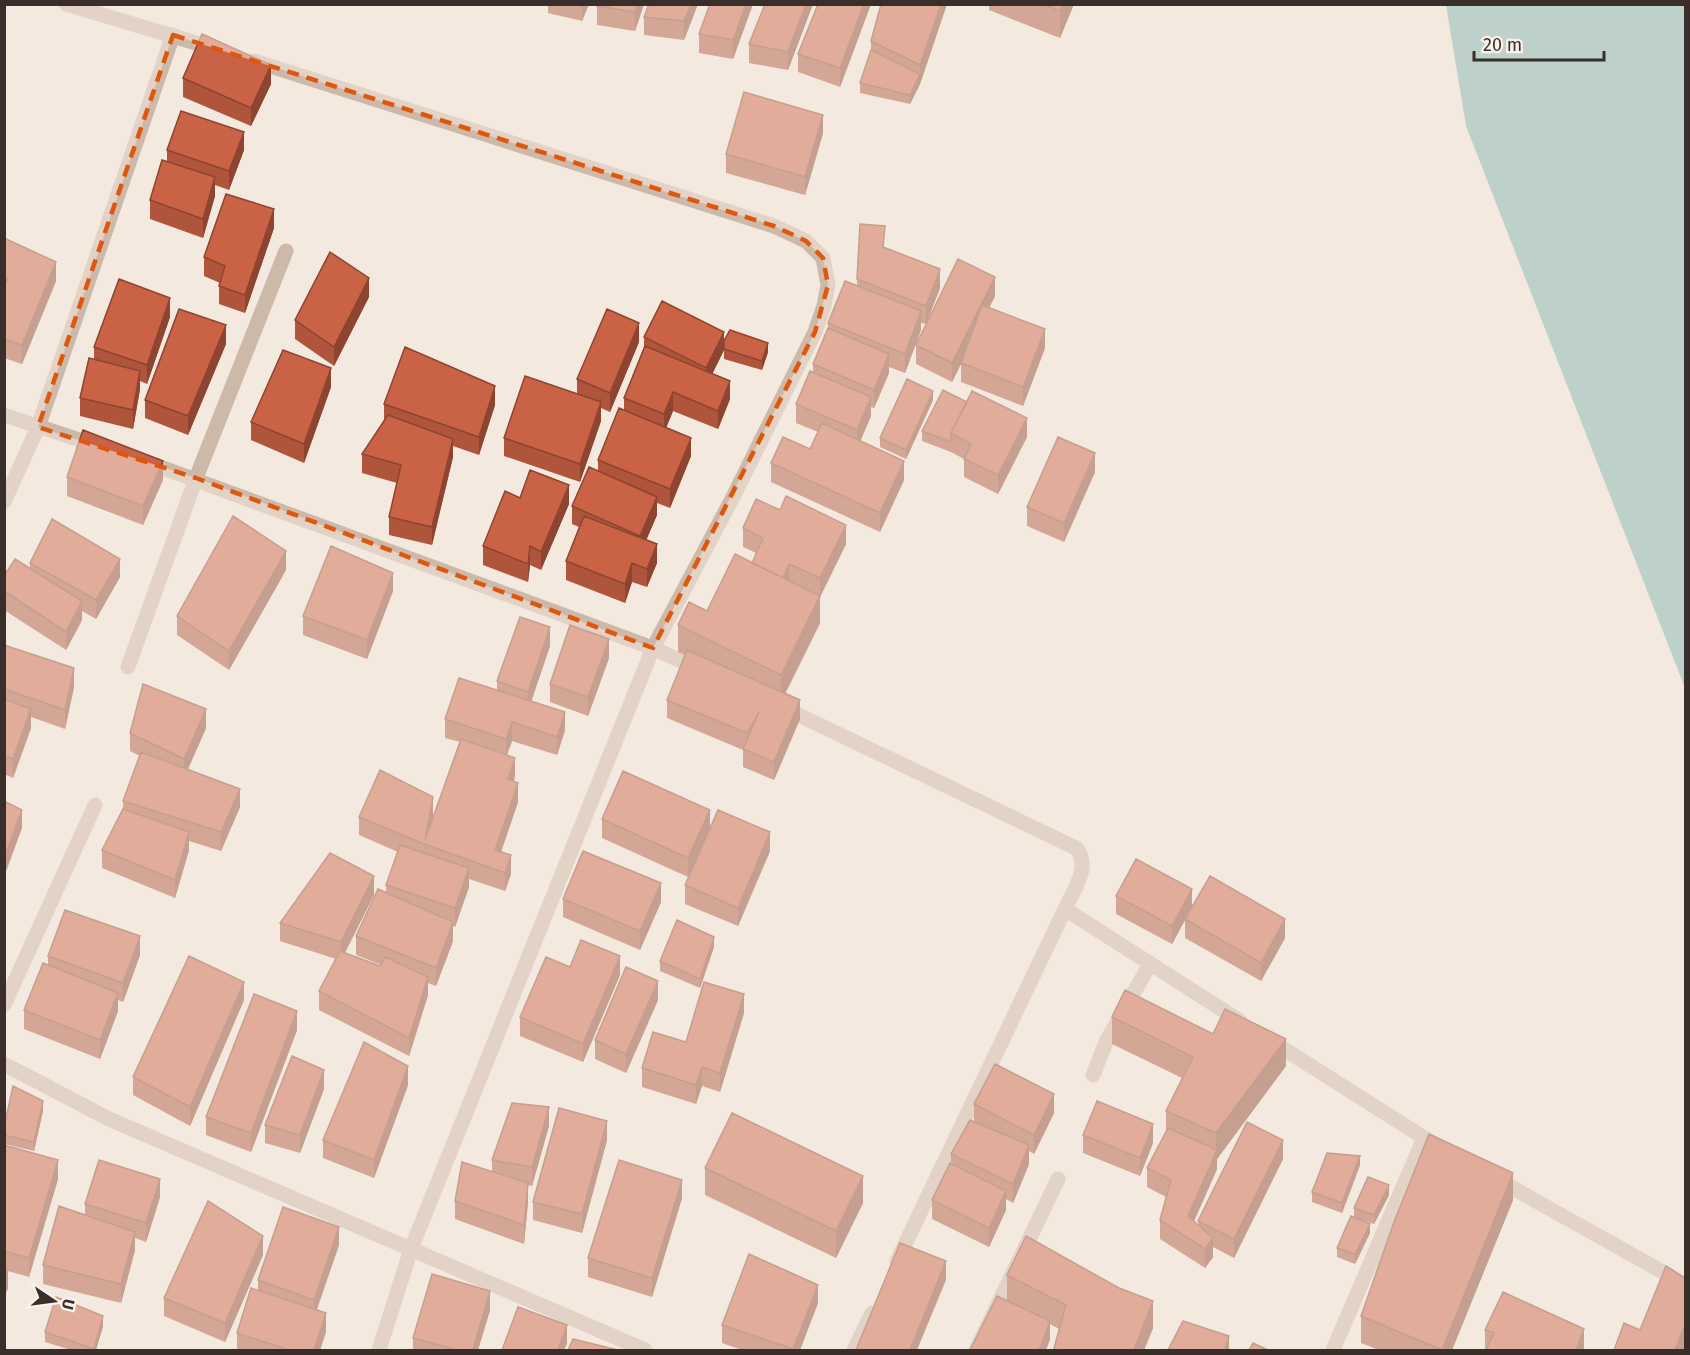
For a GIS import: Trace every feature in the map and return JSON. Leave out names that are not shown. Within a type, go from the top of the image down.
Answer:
[{"type":"street","points":[[66,4],[173,35],[774,226],[806,241],[823,258],[828,285],[814,332],[732,499],[653,648],[411,1249],[380,1350]]},
{"type":"street","points":[[4,502],[38,427],[173,35]]},
{"type":"street","points":[[128,667],[196,478],[286,252]]},
{"type":"street","points":[[4,415],[196,478],[653,648],[716,677]]},
{"type":"street","points":[[768,701],[1076,849],[1081,854],[1083,864],[1065,909],[890,1275]]},
{"type":"street","points":[[4,1005],[95,805]]},
{"type":"street","points":[[1065,909],[1424,1138],[1464,1161]]},
{"type":"street","points":[[1093,1076],[1106,1042],[1150,964]]},
{"type":"street","points":[[4,1064],[119,1123],[645,1350]]},
{"type":"street","points":[[1333,1350],[1424,1138]]},
{"type":"street","points":[[1484,1172],[1686,1285]]},
{"type":"street","points":[[976,1350],[1058,1179]]},
{"type":"street","points":[[854,1350],[880,1297]]},
{"type":"highlighted area","points":[[173,35],[774,226],[806,241],[823,258],[828,285],[815,332],[653,648],[196,478],[38,427]]},
{"type":"water","points":[[1446,5],[1685,5],[1685,688],[1466,126]]},
{"type":"building","points":[[598,4],[637,4],[635,12],[597,6]]},
{"type":"building","points":[[649,4],[691,4],[684,21],[644,17]]},
{"type":"building","points":[[710,4],[746,4],[733,40],[699,34]]},
{"type":"building","points":[[765,4],[806,4],[788,52],[749,44]]},
{"type":"building","points":[[818,4],[864,4],[840,68],[798,54]]},
{"type":"building","points":[[881,4],[941,4],[920,65],[871,41]]},
{"type":"building","points":[[1044,4],[1063,4],[1060,11]]},
{"type":"building","points":[[202,34],[271,65],[251,108],[183,78]]},
{"type":"building","points":[[871,50],[920,74],[910,95],[860,83]]},
{"type":"building","points":[[744,92],[823,115],[805,177],[726,154]]},
{"type":"building","points":[[181,111],[244,132],[229,171],[167,150]]},
{"type":"building","points":[[162,160],[215,177],[203,219],[150,200]]},
{"type":"building","points":[[226,194],[274,209],[245,295],[219,286],[225,266],[204,257]]},
{"type":"building","points":[[860,224],[885,226],[883,247],[940,269],[926,306],[857,279]]},
{"type":"building","points":[[4,238],[56,262],[22,345],[4,339],[4,286],[8,279],[4,277]]},
{"type":"building","points":[[330,252],[369,278],[334,347],[295,320]]},
{"type":"building","points":[[958,259],[995,277],[952,363],[916,345]]},
{"type":"building","points":[[119,279],[170,298],[147,365],[94,347]]},
{"type":"building","points":[[845,281],[921,311],[905,354],[828,323]]},
{"type":"building","points":[[662,301],[724,332],[706,368],[644,337]]},
{"type":"building","points":[[982,305],[1045,329],[1023,387],[961,363]]},
{"type":"building","points":[[179,309],[226,325],[188,416],[145,400]]},
{"type":"building","points":[[607,309],[639,323],[610,393],[577,379]]},
{"type":"building","points":[[828,328],[889,354],[874,390],[813,364]]},
{"type":"building","points":[[730,330],[768,343],[762,361],[724,349],[724,341]]},
{"type":"building","points":[[645,346],[730,381],[718,411],[673,392],[664,414],[624,398]]},
{"type":"building","points":[[405,347],[495,386],[479,437],[384,404]]},
{"type":"building","points":[[283,350],[331,368],[304,444],[251,422]]},
{"type":"building","points":[[89,358],[140,371],[133,410],[80,398]]},
{"type":"building","points":[[810,371],[871,397],[857,430],[796,404]]},
{"type":"building","points":[[525,376],[601,402],[580,464],[504,438]]},
{"type":"building","points":[[907,379],[933,391],[906,450],[880,438]]},
{"type":"building","points":[[943,390],[967,402],[951,433],[951,442],[922,431]]},
{"type":"building","points":[[972,391],[1027,418],[998,475],[964,459],[971,444],[951,433]]},
{"type":"building","points":[[619,408],[691,438],[670,489],[598,460]]},
{"type":"building","points":[[388,415],[453,439],[432,527],[389,517],[401,465],[362,454]]},
{"type":"building","points":[[822,423],[904,461],[880,513],[771,463],[783,437],[810,449]]},
{"type":"building","points":[[83,430],[163,461],[143,506],[67,477]]},
{"type":"building","points":[[1058,437],[1095,453],[1064,523],[1027,507]]},
{"type":"building","points":[[589,467],[657,497],[640,536],[572,506]]},
{"type":"building","points":[[530,470],[569,485],[541,552],[530,546],[528,564],[483,546],[505,491],[520,498]]},
{"type":"building","points":[[786,496],[846,525],[820,578],[789,564],[783,578],[752,563],[763,538],[743,528],[756,499],[780,510]]},
{"type":"building","points":[[233,516],[286,551],[229,651],[177,616]]},
{"type":"building","points":[[584,516],[657,544],[647,569],[632,563],[625,584],[566,561]]},
{"type":"building","points":[[52,519],[120,559],[96,600],[30,563]]},
{"type":"building","points":[[331,546],[393,573],[367,640],[303,616]]},
{"type":"building","points":[[735,554],[820,596],[781,675],[678,625],[689,602],[707,611]]},
{"type":"building","points":[[15,559],[82,601],[66,632],[4,591],[4,576]]},
{"type":"building","points":[[520,617],[550,627],[528,692],[497,681]]},
{"type":"building","points":[[570,625],[609,639],[588,697],[550,684]]},
{"type":"building","points":[[4,645],[74,668],[65,710],[4,689]]},
{"type":"building","points":[[687,650],[800,700],[774,762],[743,749],[759,712],[747,733],[667,700]]},
{"type":"building","points":[[459,678],[565,712],[557,737],[512,722],[506,739],[445,719]]},
{"type":"building","points":[[143,684],[206,709],[184,759],[130,733]]},
{"type":"building","points":[[4,699],[31,709],[13,759],[4,756]]},
{"type":"building","points":[[461,739],[515,758],[508,779],[518,783],[495,850],[511,855],[505,873],[424,844],[359,817],[380,770],[433,797],[425,840]]},
{"type":"building","points":[[141,752],[240,789],[221,832],[123,801]]},
{"type":"building","points":[[623,771],[710,810],[688,858],[602,819]]},
{"type":"building","points":[[4,801],[22,810],[4,858]]},
{"type":"building","points":[[123,809],[189,832],[175,880],[102,850]]},
{"type":"building","points":[[718,810],[770,832],[738,908],[685,885]]},
{"type":"building","points":[[400,845],[469,868],[455,908],[386,885]]},
{"type":"building","points":[[583,851],[661,883],[640,931],[563,899]]},
{"type":"building","points":[[330,853],[374,876],[341,942],[280,923]]},
{"type":"building","points":[[1136,859],[1192,889],[1172,926],[1116,896]]},
{"type":"building","points":[[1210,876],[1285,919],[1261,963],[1185,919]]},
{"type":"building","points":[[378,889],[453,922],[436,968],[356,936]]},
{"type":"building","points":[[65,910],[140,936],[123,983],[48,956]]},
{"type":"building","points":[[677,920],[714,937],[700,979],[660,961]]},
{"type":"building","points":[[581,940],[620,956],[583,1044],[520,1017],[546,957],[570,967]]},
{"type":"building","points":[[340,951],[380,966],[385,957],[428,977],[409,1038],[319,991]]},
{"type":"building","points":[[189,956],[244,982],[190,1107],[133,1077]]},
{"type":"building","points":[[43,963],[118,993],[100,1040],[24,1010]]},
{"type":"building","points":[[626,967],[658,981],[626,1054],[595,1040]]},
{"type":"building","points":[[704,982],[744,994],[720,1073],[702,1067],[696,1085],[642,1068],[653,1032],[686,1042]]},
{"type":"building","points":[[1125,990],[1213,1034],[1225,1009],[1286,1039],[1216,1133],[1166,1111],[1193,1057],[1112,1017]]},
{"type":"building","points":[[254,994],[297,1011],[251,1133],[206,1117]]},
{"type":"building","points":[[364,1042],[408,1066],[374,1160],[323,1140]]},
{"type":"building","points":[[292,1056],[324,1070],[300,1135],[265,1125]]},
{"type":"building","points":[[995,1064],[1054,1094],[1034,1135],[974,1104]]},
{"type":"building","points":[[13,1086],[43,1101],[34,1142],[4,1135]]},
{"type":"building","points":[[1097,1101],[1153,1124],[1140,1158],[1083,1135]]},
{"type":"building","points":[[512,1103],[549,1107],[532,1167],[492,1160]]},
{"type":"building","points":[[559,1108],[607,1121],[582,1214],[533,1202]]},
{"type":"building","points":[[732,1113],[863,1176],[836,1231],[705,1168]]},
{"type":"building","points":[[970,1120],[1029,1145],[1013,1184],[951,1154]]},
{"type":"building","points":[[1247,1122],[1283,1140],[1234,1239],[1198,1221]]},
{"type":"building","points":[[1168,1128],[1217,1150],[1188,1216],[1213,1238],[1205,1249],[1160,1220],[1171,1180],[1147,1168]]},
{"type":"building","points":[[1429,1134],[1513,1173],[1442,1350],[1361,1316],[1393,1225]]},
{"type":"building","points":[[4,1145],[58,1160],[29,1258],[4,1251]]},
{"type":"building","points":[[1327,1153],[1360,1156],[1342,1203],[1312,1192]]},
{"type":"building","points":[[99,1160],[160,1179],[146,1223],[85,1204]]},
{"type":"building","points":[[619,1160],[682,1180],[652,1278],[588,1258]]},
{"type":"building","points":[[462,1162],[528,1183],[524,1225],[455,1201]]},
{"type":"building","points":[[950,1163],[1006,1191],[989,1228],[932,1200]]},
{"type":"building","points":[[1368,1177],[1389,1185],[1374,1215],[1354,1208]]},
{"type":"building","points":[[208,1201],[263,1236],[225,1323],[164,1298]]},
{"type":"building","points":[[59,1206],[135,1232],[121,1284],[43,1265]]},
{"type":"building","points":[[283,1207],[339,1227],[314,1300],[258,1280]]},
{"type":"building","points":[[1351,1216],[1370,1224],[1355,1254],[1337,1248]]},
{"type":"building","points":[[1026,1236],[1119,1288],[1153,1301],[1134,1350],[1059,1350],[1054,1348],[1066,1305],[1007,1275]]},
{"type":"building","points":[[900,1243],[946,1261],[910,1350],[856,1350]]},
{"type":"building","points":[[749,1254],[818,1285],[793,1349],[722,1325]]},
{"type":"building","points":[[1666,1266],[1686,1279],[1686,1322],[1675,1350],[1614,1350],[1624,1323],[1640,1330]]},
{"type":"building","points":[[432,1274],[490,1291],[473,1350],[457,1350],[413,1338]]},
{"type":"building","points":[[251,1288],[326,1313],[314,1350],[289,1350],[237,1333]]},
{"type":"building","points":[[1503,1292],[1584,1329],[1576,1350],[1486,1350],[1494,1333],[1485,1330]]},
{"type":"building","points":[[997,1296],[1050,1321],[1039,1350],[970,1350]]},
{"type":"building","points":[[56,1297],[103,1316],[94,1349],[45,1332]]},
{"type":"building","points":[[518,1307],[567,1325],[558,1350],[502,1350]]},
{"type":"building","points":[[1183,1321],[1229,1336],[1225,1350],[1168,1350]]},
{"type":"building","points":[[573,1339],[618,1350],[568,1350]]},
{"type":"building","points":[[1253,1343],[1268,1350],[1249,1350]]}]
